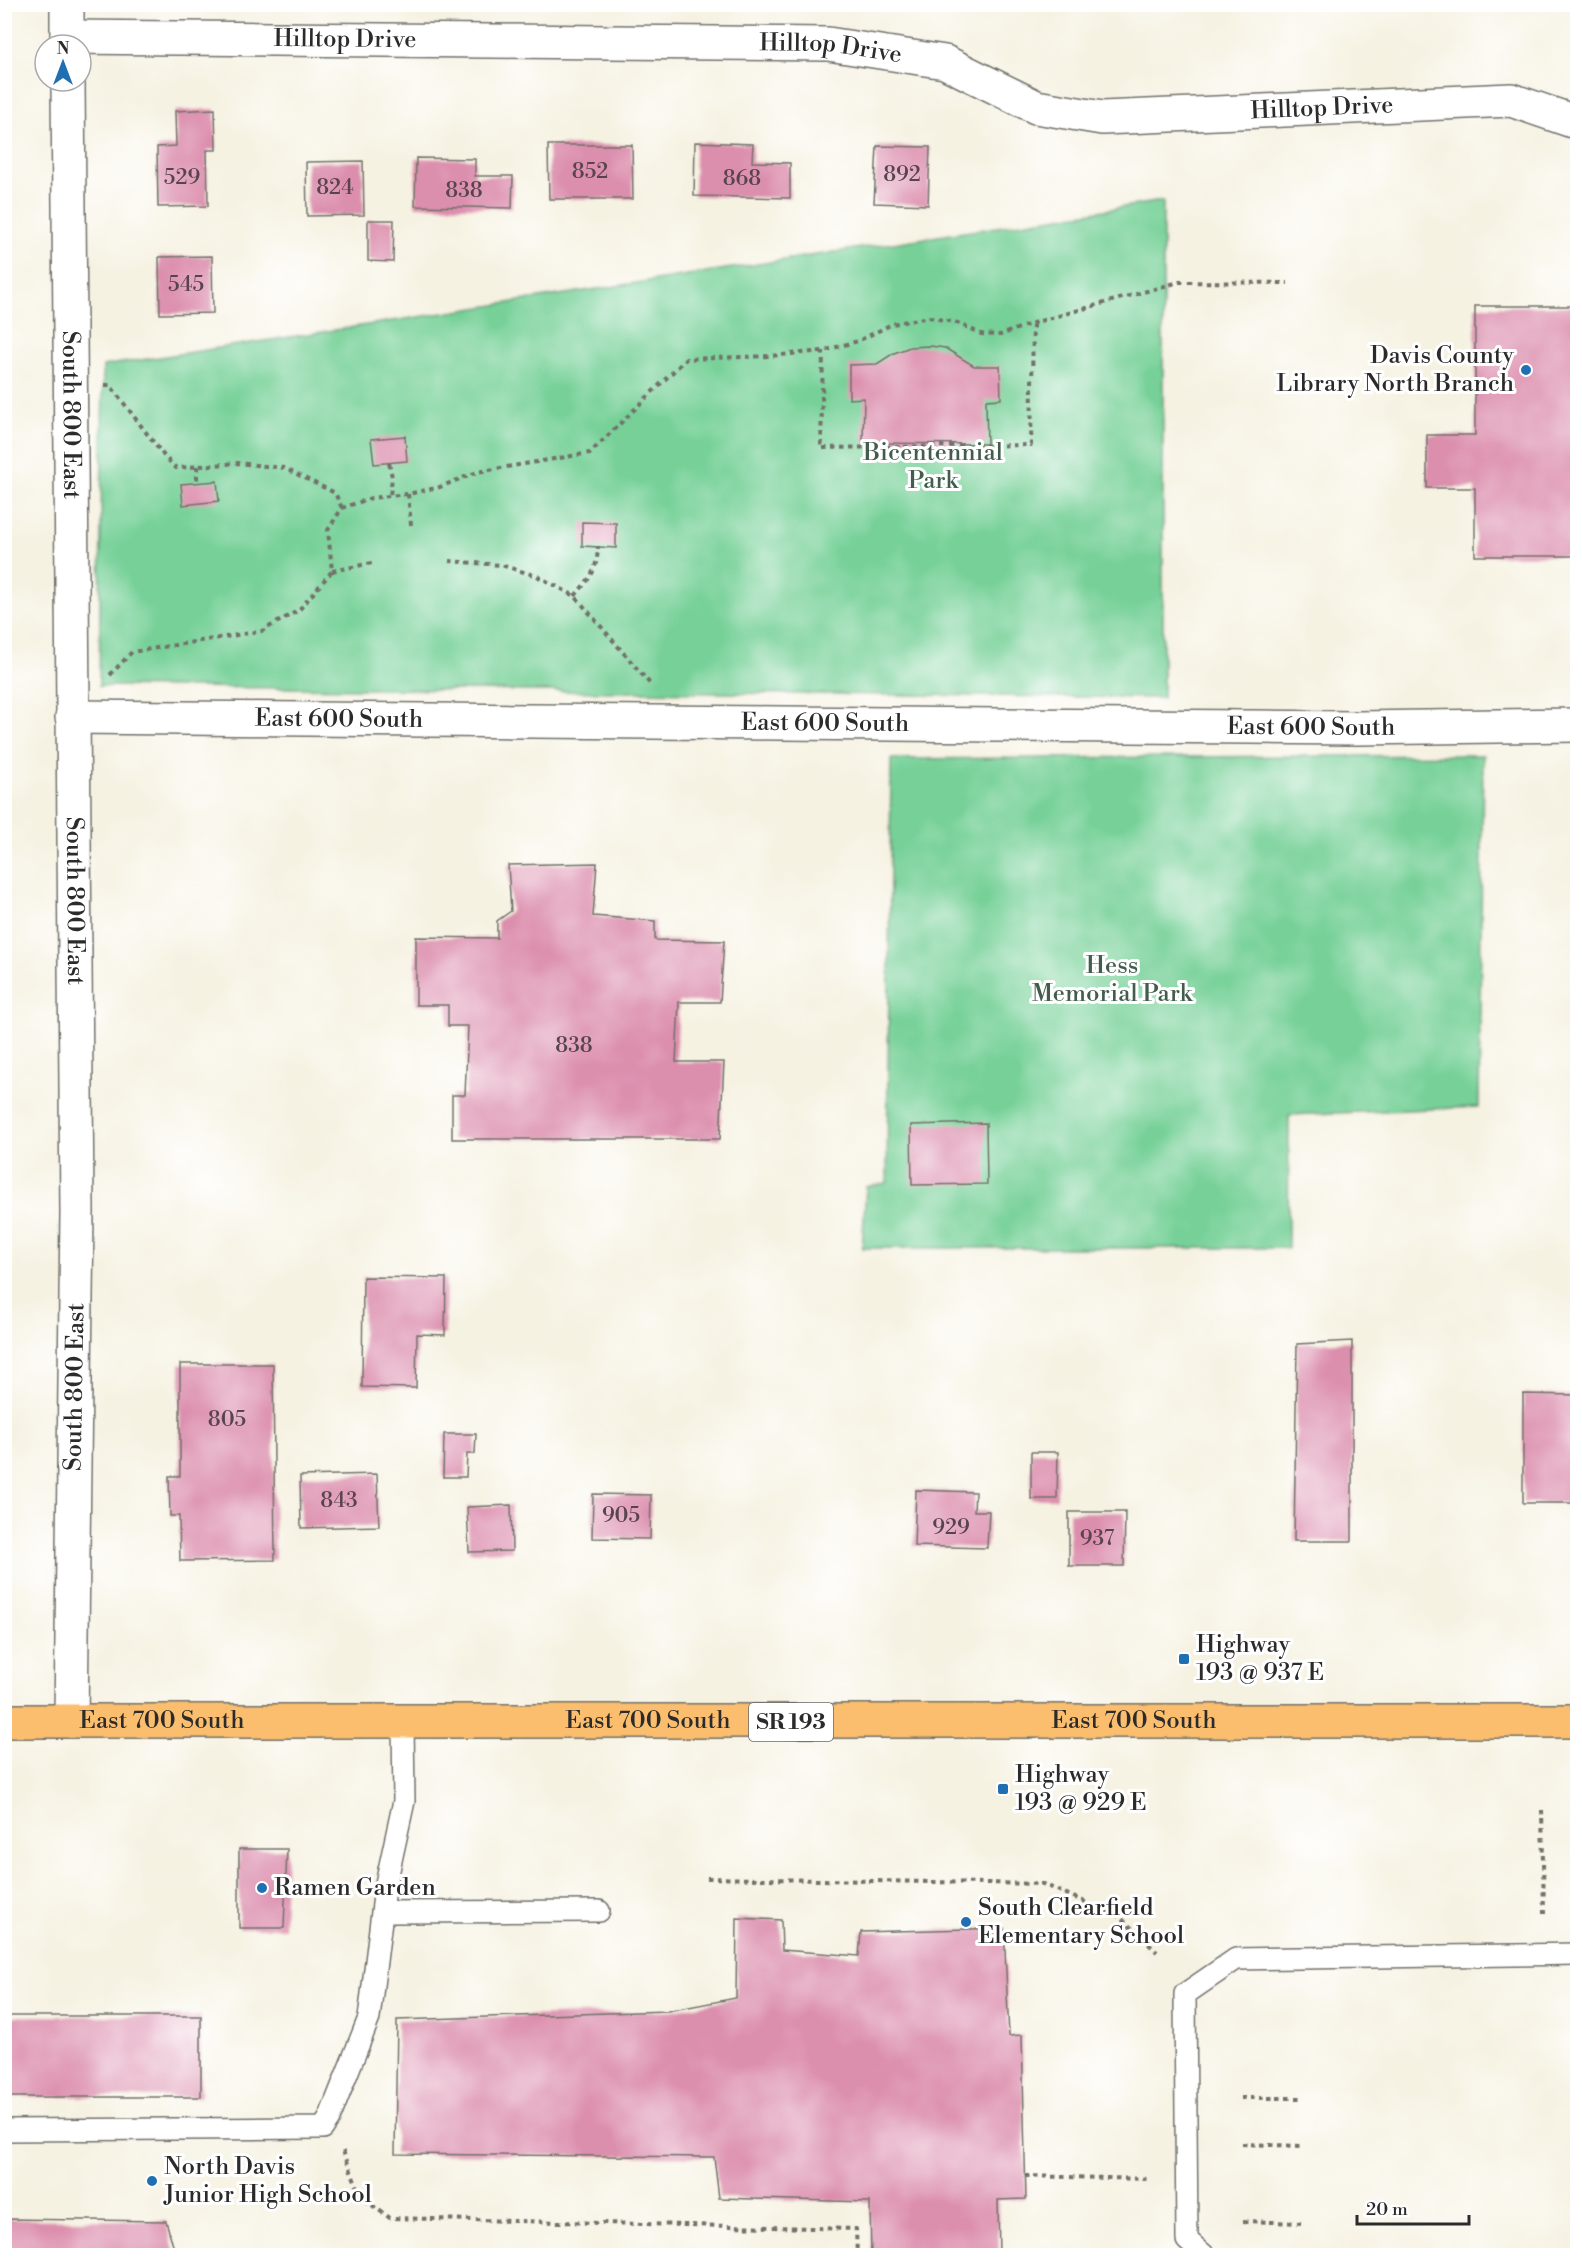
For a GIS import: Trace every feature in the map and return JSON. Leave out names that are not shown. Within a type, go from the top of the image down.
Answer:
[{"type":"main road","name":"East 700 South","points":[[4,1721],[1578,1721]]},
{"type":"street","points":[[67,4],[67,33]]},
{"type":"street","name":"Hilltop Drive","points":[[93,41],[828,44],[945,62],[1036,107],[1102,118],[1511,100],[1578,123]]},
{"type":"street","name":"South 800 East","points":[[68,93],[77,1212],[71,1721]]},
{"type":"street","name":"East 600 South","points":[[72,717],[1347,728],[1578,725]]},
{"type":"lane","points":[[4,2130],[323,2128],[329,2120],[369,2018],[385,1888],[404,1801],[403,1722]]},
{"type":"lane","points":[[382,1912],[599,1911]]},
{"type":"lane","points":[[1205,2256],[1187,2240],[1185,1994],[1236,1959],[1578,1954]]},
{"type":"path","points":[[332,571],[328,530],[342,508],[361,500],[440,487],[477,472],[590,453],[686,359],[770,356],[823,351],[858,341],[892,324],[929,317],[958,323],[981,334],[1000,335],[1033,322],[1179,282],[1288,283]]},
{"type":"path","points":[[823,351],[821,448],[1031,445],[1033,322]]},
{"type":"path","points":[[110,385],[164,456],[176,468],[238,463],[284,468],[335,493],[342,508]]},
{"type":"path","points":[[389,463],[392,477],[390,496]]},
{"type":"path","points":[[196,466],[197,483]]},
{"type":"path","points":[[408,494],[411,525]]},
{"type":"path","points":[[575,596],[597,566],[598,546]]},
{"type":"path","points":[[449,561],[501,565],[537,576],[575,596],[651,686],[651,722]]},
{"type":"path","points":[[110,675],[132,652],[262,631],[299,610],[332,571],[372,563]]},
{"type":"path","points":[[1542,1810],[1544,1913]]},
{"type":"path","points":[[707,1878],[1043,1884],[1120,1917],[1156,1952]]},
{"type":"path","points":[[1241,2098],[1301,2098]]},
{"type":"path","points":[[340,2143],[362,2198],[390,2218],[856,2229],[857,2256]]},
{"type":"path","points":[[1242,2144],[1301,2146]]},
{"type":"path","points":[[1025,2176],[1149,2179]]},
{"type":"path","points":[[1243,2221],[1301,2223]]},
{"type":"green space","name":"Bicentennial Park","points":[[1163,201],[1163,698],[99,686],[103,366]]},
{"type":"green space","name":"Hess Memorial Park","points":[[1483,755],[1479,1107],[1289,1115],[1288,1248],[862,1248],[866,1187],[887,1183],[891,759]]},
{"type":"building","points":[[215,109],[216,150],[207,150],[208,206],[158,207],[157,147],[176,146],[175,111]]},
{"type":"building","points":[[695,142],[753,144],[752,162],[790,163],[790,198],[694,196]]},
{"type":"building","points":[[548,145],[632,145],[633,199],[549,199]]},
{"type":"building","points":[[877,146],[930,147],[928,205],[874,203]]},
{"type":"building","points":[[416,158],[475,159],[475,176],[513,176],[512,208],[415,206]]},
{"type":"building","points":[[363,161],[364,215],[307,216],[306,162]]},
{"type":"building","points":[[368,220],[394,220],[393,262],[368,261]]},
{"type":"building","points":[[212,256],[213,313],[160,314],[159,257]]},
{"type":"building","name":"Davis County Library North Branch","points":[[1475,306],[1578,306],[1578,556],[1475,556],[1475,488],[1427,488],[1427,435],[1475,435]]},
{"type":"building","points":[[910,347],[945,348],[974,366],[1000,366],[1001,399],[986,400],[987,444],[863,443],[864,398],[849,399],[849,365],[877,364],[894,353]]},
{"type":"building","points":[[405,436],[407,461],[374,464],[371,439]]},
{"type":"building","points":[[217,481],[219,501],[183,505],[181,484]]},
{"type":"building","points":[[582,522],[616,523],[616,548],[582,546]]},
{"type":"building","points":[[597,863],[593,916],[655,921],[655,940],[724,941],[720,1002],[679,1002],[676,1062],[724,1062],[720,1139],[452,1139],[452,1095],[465,1095],[468,1026],[448,1026],[448,1005],[416,1005],[416,937],[497,938],[497,921],[511,911],[508,865]]},
{"type":"building","points":[[986,1123],[987,1184],[912,1185],[911,1125]]},
{"type":"building","points":[[363,1277],[446,1278],[445,1335],[417,1334],[416,1388],[362,1387]]},
{"type":"building","points":[[1352,1341],[1352,1541],[1294,1541],[1297,1344]]},
{"type":"building","points":[[180,1364],[273,1364],[275,1560],[180,1561],[179,1516],[170,1516],[169,1476],[180,1476]]},
{"type":"building","points":[[1523,1394],[1578,1395],[1578,1503],[1523,1503]]},
{"type":"building","points":[[444,1434],[476,1434],[475,1454],[467,1454],[466,1477],[443,1477]]},
{"type":"building","points":[[1031,1452],[1058,1452],[1057,1499],[1031,1499]]},
{"type":"building","points":[[377,1474],[379,1526],[301,1528],[300,1476]]},
{"type":"building","points":[[916,1490],[975,1492],[974,1511],[989,1511],[987,1548],[914,1546]]},
{"type":"building","points":[[593,1494],[651,1495],[650,1539],[592,1538]]},
{"type":"building","points":[[511,1505],[512,1551],[469,1552],[467,1507]]},
{"type":"building","points":[[1069,1512],[1125,1512],[1124,1566],[1069,1566]]},
{"type":"building","name":"Ramen Garden","points":[[239,1849],[287,1849],[284,1928],[239,1928]]},
{"type":"building","name":"South Clearfield Elementary School","points":[[737,1918],[781,1920],[782,1950],[859,1956],[861,1932],[1004,1928],[1009,2036],[1022,2035],[1026,2199],[998,2200],[999,2256],[871,2256],[870,2202],[719,2198],[714,2157],[395,2154],[397,2020],[668,2011],[736,1998]]},
{"type":"building","points":[[4,2016],[201,2016],[201,2097],[4,2097]]},
{"type":"building","points":[[4,2219],[166,2221],[176,2256],[4,2256]]},
{"type":"place","name":"Davis County Library North Branch","points":[[1526,370]]},
{"type":"place","name":"Highway 193 @ 937 E","points":[[1184,1659]]},
{"type":"place","name":"Highway 193 @ 929 E","points":[[1003,1789]]},
{"type":"place","name":"Ramen Garden","points":[[262,1888]]},
{"type":"place","name":"South Clearfield Elementary School","points":[[966,1922]]},
{"type":"place","name":"North Davis Junior High School","points":[[152,2181]]}]
